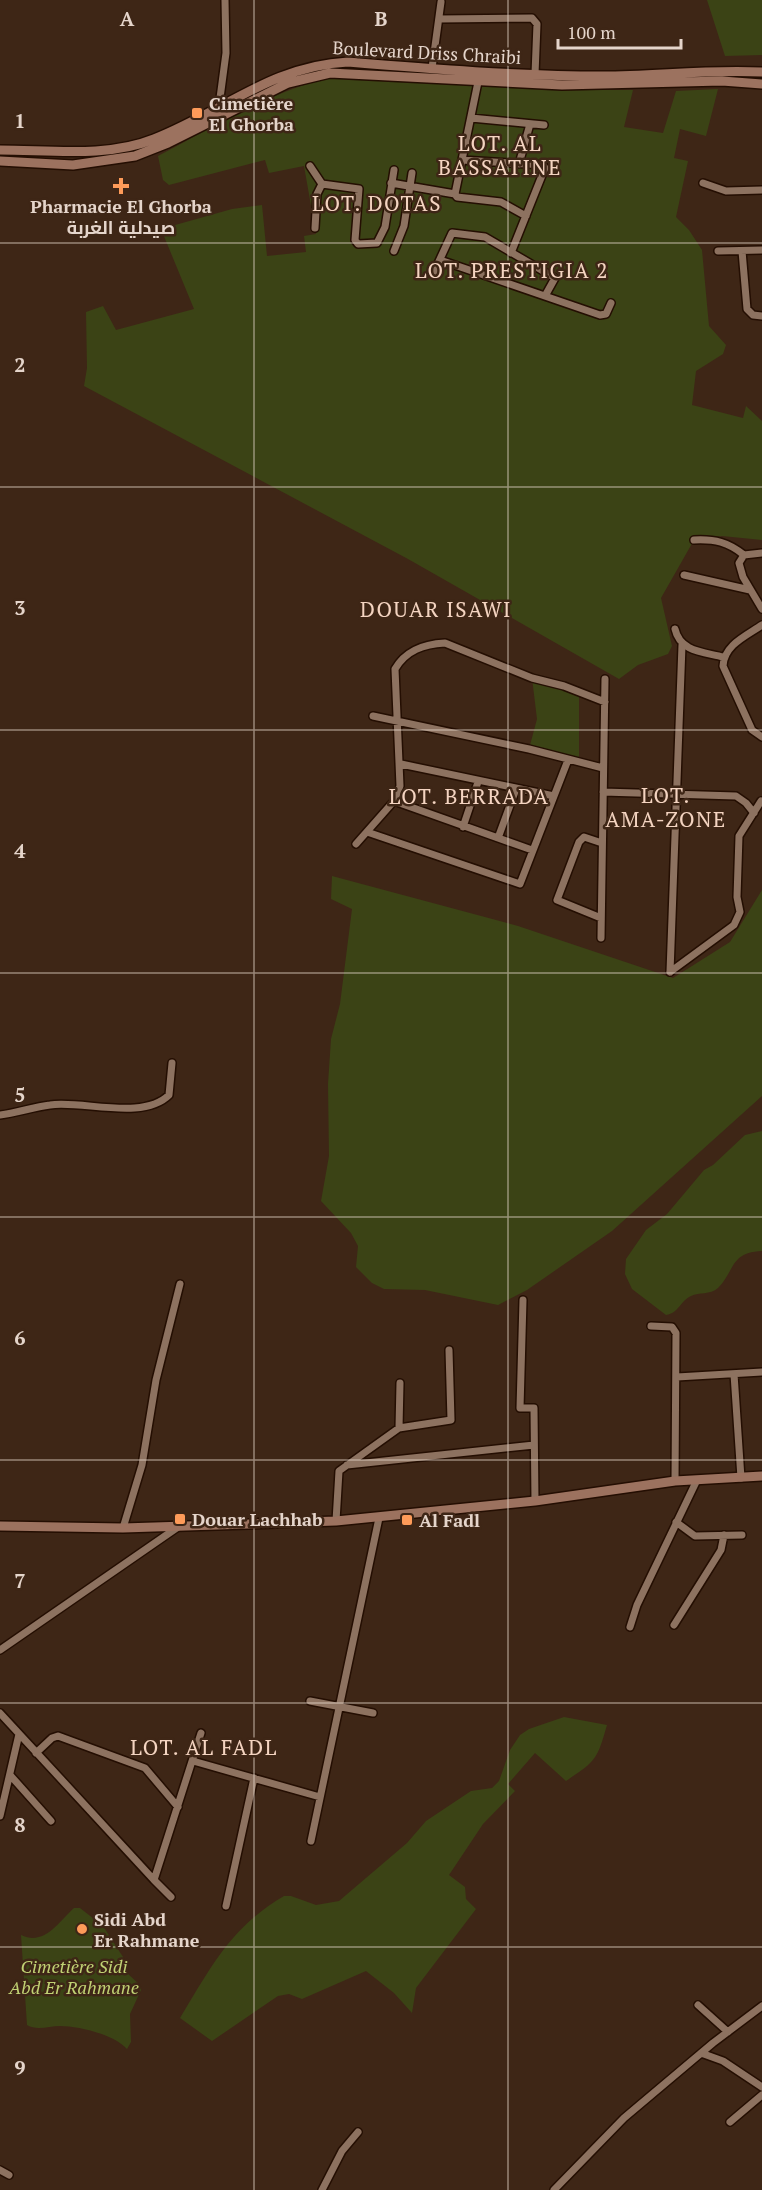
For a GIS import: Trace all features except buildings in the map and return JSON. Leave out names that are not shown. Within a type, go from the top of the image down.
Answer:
[{"type":"main road","name":"Boulevard Driss Chraibi","points":[[0,161],[73,165],[116,160],[168,143],[279,76],[325,63],[348,62],[602,76],[626,80],[722,81],[762,84]]},
{"type":"main road","name":"Boulevard Driss Chraibi","points":[[0,150],[104,151],[128,147],[153,140],[221,106],[288,82],[330,73],[478,82],[602,86],[626,80],[718,70],[762,72]]},
{"type":"main road","points":[[602,76],[602,86]]},
{"type":"main road","points":[[0,1526],[123,1528],[336,1521],[536,1501],[675,1481],[762,1476]]},
{"type":"street","points":[[221,106],[226,53],[225,0]]},
{"type":"street","points":[[432,68],[441,2]]},
{"type":"street","points":[[439,19],[532,18],[537,24],[535,74]]},
{"type":"street","points":[[455,194],[478,82]]},
{"type":"street","points":[[471,118],[544,125]]},
{"type":"street","points":[[519,164],[530,123]]},
{"type":"street","points":[[462,160],[543,165],[545,168],[511,254]]},
{"type":"street","points":[[310,166],[322,184],[358,189],[355,240],[358,244],[374,245],[385,227],[393,170]]},
{"type":"street","points":[[394,250],[404,226],[412,173]]},
{"type":"street","points":[[392,183],[455,194],[457,197],[501,202],[526,216]]},
{"type":"street","points":[[703,183],[726,191],[762,190]]},
{"type":"street","points":[[315,228],[317,194],[322,184]]},
{"type":"street","points":[[434,272],[452,233],[485,237],[555,278],[545,296]]},
{"type":"street","points":[[718,251],[762,250]]},
{"type":"street","points":[[742,251],[747,309],[753,315],[762,316]]},
{"type":"street","points":[[440,260],[600,315],[609,311],[611,303]]},
{"type":"street","points":[[694,540],[712,539],[731,544],[744,555],[762,553]]},
{"type":"street","points":[[744,555],[739,563],[750,590],[762,609]]},
{"type":"street","points":[[684,575],[750,590]]},
{"type":"street","points":[[762,625],[729,648],[723,657],[723,666],[752,730],[762,737]]},
{"type":"street","points":[[675,629],[682,645],[670,972],[734,926],[740,912],[737,897],[739,836],[761,801]]},
{"type":"street","points":[[356,844],[394,801],[400,786],[401,764],[395,669],[401,658],[430,644],[444,643],[532,678],[564,686],[604,702]]},
{"type":"street","points":[[682,645],[723,657]]},
{"type":"street","points":[[601,938],[605,679]]},
{"type":"street","points":[[373,716],[603,768]]},
{"type":"street","points":[[367,832],[519,884],[568,760]]},
{"type":"street","points":[[401,764],[478,782],[554,796]]},
{"type":"street","points":[[463,827],[478,782]]},
{"type":"street","points":[[498,838],[516,789]]},
{"type":"street","points":[[603,792],[735,796],[746,802],[754,813]]},
{"type":"street","points":[[394,801],[532,850]]},
{"type":"street","points":[[601,918],[557,900],[579,842],[584,837],[602,843]]},
{"type":"street","points":[[0,1115],[50,1105],[111,1109],[135,1108],[157,1102],[169,1095],[172,1063]]},
{"type":"street","points":[[123,1528],[142,1465],[156,1380],[180,1284]]},
{"type":"street","points":[[523,1300],[520,1408],[534,1408],[536,1501]]},
{"type":"street","points":[[651,1326],[672,1327],[676,1333],[675,1481]]},
{"type":"street","points":[[336,1521],[339,1471],[399,1428],[451,1420],[449,1350]]},
{"type":"street","points":[[676,1377],[762,1372]]},
{"type":"street","points":[[734,1374],[741,1478]]},
{"type":"street","points":[[399,1428],[400,1383]]},
{"type":"street","points":[[347,1465],[534,1445]]},
{"type":"street","points":[[630,1627],[637,1605],[697,1480]]},
{"type":"street","points":[[311,1841],[379,1518]]},
{"type":"street","points":[[676,1522],[695,1536],[742,1535]]},
{"type":"street","points":[[0,1650],[178,1527]]},
{"type":"street","points":[[674,1625],[721,1550],[724,1536]]},
{"type":"street","points":[[310,1701],[373,1713]]},
{"type":"street","points":[[0,1713],[171,1897]]},
{"type":"street","points":[[154,1880],[201,1733]]},
{"type":"street","points":[[0,1816],[20,1734]]},
{"type":"street","points":[[36,1753],[52,1738],[58,1737],[145,1767],[178,1807]]},
{"type":"street","points":[[193,1761],[320,1797]]},
{"type":"street","points":[[10,1775],[51,1821]]},
{"type":"street","points":[[226,1906],[254,1778]]},
{"type":"street","points":[[698,2005],[728,2032]]},
{"type":"street","points":[[554,2190],[598,2142],[701,2053],[762,2006]]},
{"type":"street","points":[[701,2053],[723,2061],[762,2087]]},
{"type":"street","points":[[730,2122],[762,2095]]},
{"type":"street","points":[[322,2190],[342,2151],[358,2133]]},
{"type":"street","points":[[0,2170],[9,2175]]},
{"type":"green space","points":[[707,0],[762,0],[762,55],[725,56]]},
{"type":"green space","points":[[339,76],[571,90],[633,90],[624,127],[663,133],[676,91],[718,89],[706,136],[680,129],[674,158],[688,161],[676,217],[689,230],[702,250],[709,326],[726,345],[723,354],[696,371],[692,405],[743,418],[746,406],[762,421],[762,540],[722,536],[694,540],[661,598],[672,646],[668,654],[638,665],[619,679],[408,559],[84,386],[87,368],[86,312],[103,306],[116,330],[194,309],[161,229],[232,209],[262,205],[267,256],[306,252],[304,236],[316,234],[304,166],[269,173],[265,160],[169,185],[163,180],[158,156],[268,99]]},
{"type":"green space","points":[[532,678],[579,691],[579,761],[529,749],[537,719]]},
{"type":"green space","points":[[332,876],[518,926],[673,978],[730,942],[762,890],[762,1096],[612,1231],[527,1290],[498,1305],[425,1290],[384,1289],[372,1283],[356,1267],[358,1246],[351,1233],[321,1201],[329,1156],[328,1084],[331,1039],[340,1004],[352,909],[331,899]]},
{"type":"green space","points":[[762,1131],[762,1251],[752,1252],[738,1259],[718,1288],[712,1292],[691,1296],[674,1312],[666,1315],[632,1289],[625,1274],[626,1259],[646,1230],[667,1214],[704,1170],[713,1165],[745,1135]]},
{"type":"green space","points":[[564,1717],[607,1725],[598,1753],[590,1764],[566,1781],[535,1753],[508,1784],[515,1791],[483,1824],[449,1875],[465,1887],[466,1899],[476,1909],[416,1988],[412,2013],[394,1993],[366,1971],[302,1999],[289,1994],[278,1996],[212,2041],[180,2018],[224,1949],[250,1921],[266,1908],[284,1896],[291,1896],[316,1905],[339,1901],[407,1843],[426,1821],[471,1791],[492,1788],[499,1781],[510,1750],[520,1735],[529,1729]]},
{"type":"green space","name":"Cimetière Sidi Abd Er Rahmane","points":[[74,1908],[80,1908],[103,1926],[123,1957],[127,1973],[140,1985],[141,1990],[130,2014],[131,2042],[127,2049],[106,2036],[86,2030],[60,2026],[35,2028],[27,2025],[21,1935],[37,1938],[44,1935]]},
{"type":"place","name":"Cimetière El Ghorba","points":[[197,113]]},
{"type":"place","name":"Pharmacie El Ghorba صيدلية الغربة","points":[[121,186]]},
{"type":"place","name":"Douar Lachhab","points":[[180,1519]]},
{"type":"place","name":"Al Fadl","points":[[407,1520]]},
{"type":"place","name":"Sidi Abd Er Rahmane","points":[[82,1929]]},
{"type":"district","name":"LOT. AL BASSATINE","points":[[500,155]]},
{"type":"district","name":"LOT. DOTAS","points":[[377,203]]},
{"type":"district","name":"LOT. PRESTIGIA 2","points":[[512,270]]},
{"type":"district","name":"DOUAR ISAWI","points":[[436,609]]},
{"type":"district","name":"LOT. BERRADA","points":[[469,796]]},
{"type":"district","name":"LOT. AMA-ZONE","points":[[666,807]]},
{"type":"district","name":"LOT. AL FADL","points":[[204,1747]]}]
